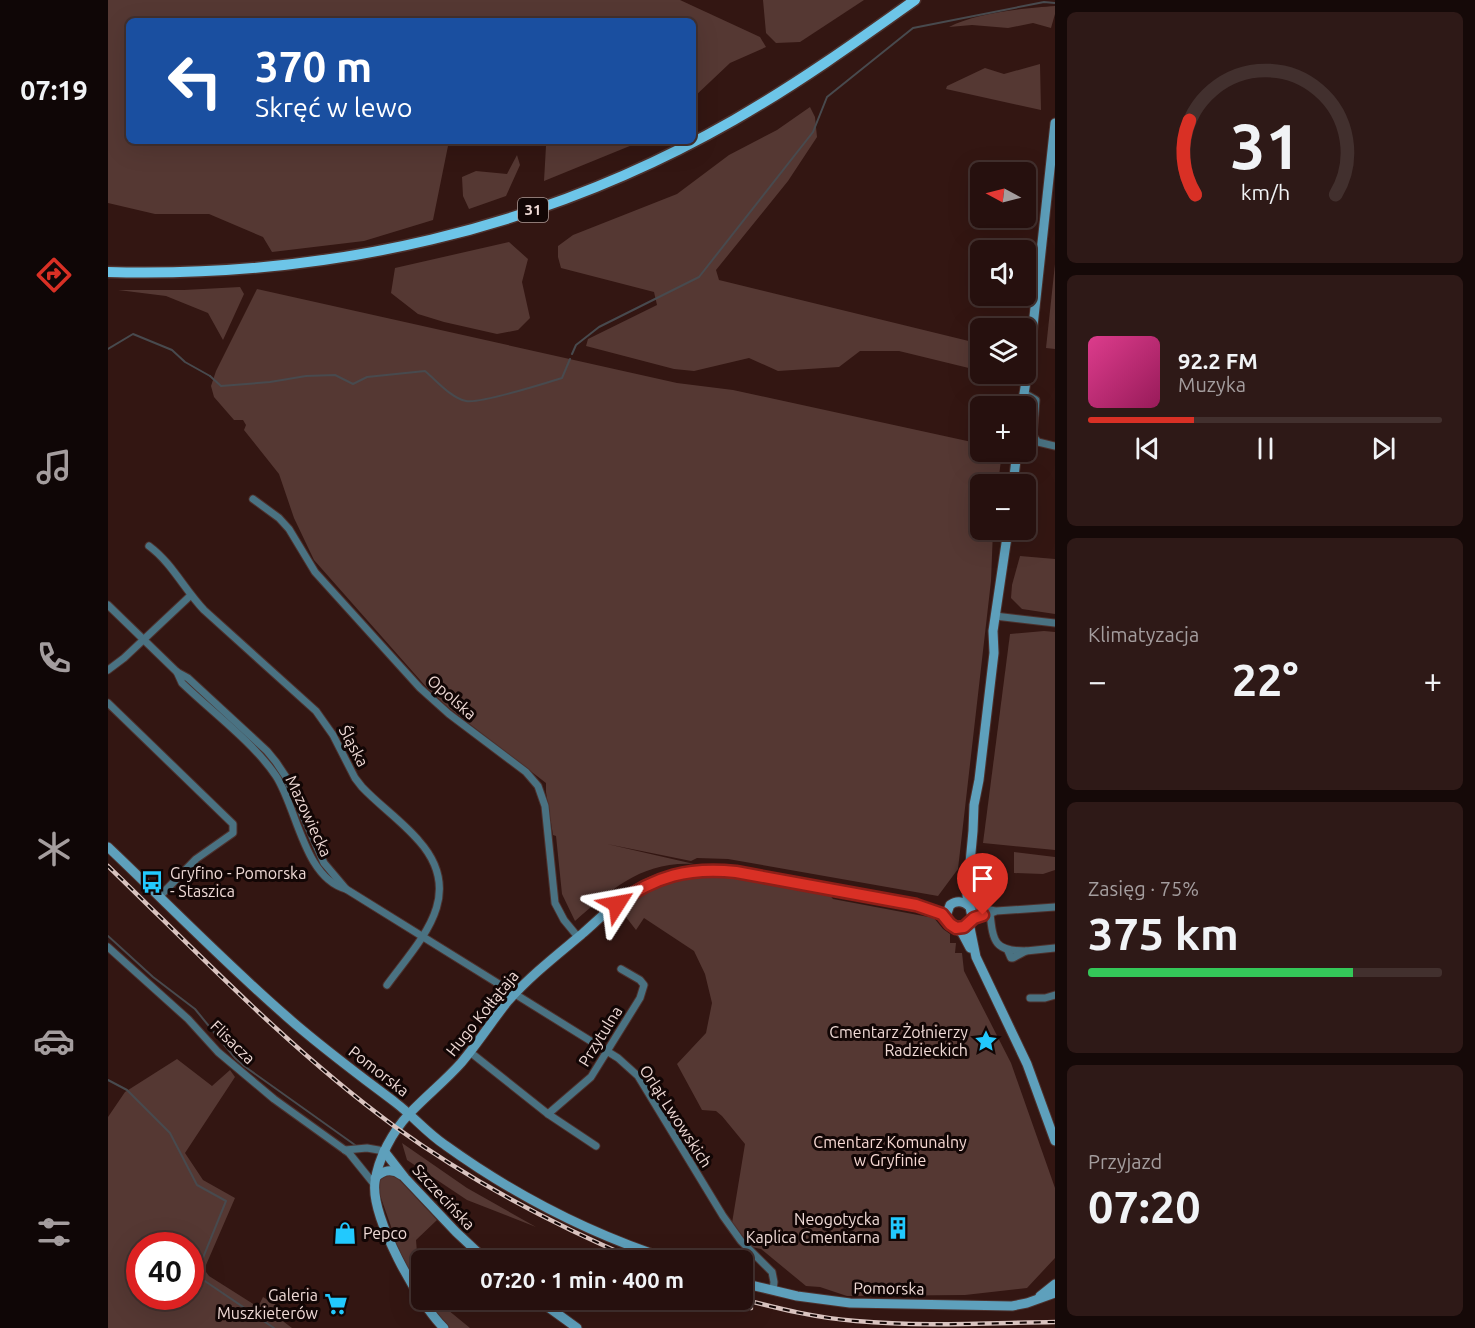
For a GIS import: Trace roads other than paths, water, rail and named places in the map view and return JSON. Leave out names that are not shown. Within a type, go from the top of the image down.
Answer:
[{"type":"main road","name":"31","points":[[696,141],[796,82],[915,0]]},
{"type":"main road","name":"31","points":[[108,272],[203,272],[290,266],[396,248],[501,221],[622,176],[690,144]]},
{"type":"street","points":[[1036,286],[1055,123]]},
{"type":"street","points":[[1024,396],[1025,384]]},
{"type":"street","points":[[1024,393],[1036,400],[1034,436],[1038,442],[1055,446]]},
{"type":"street","name":"Opolska","points":[[253,499],[289,529],[315,572],[420,688],[449,714],[526,772],[538,786],[545,806],[555,903],[564,920],[579,937]]},
{"type":"street","points":[[976,957],[970,922],[972,913],[969,906],[969,871],[974,831],[979,814],[980,780],[994,653],[993,639],[1007,540]]},
{"type":"street","name":"Śląska","points":[[149,546],[163,557],[190,596],[316,711],[333,735],[362,787],[418,839],[430,854],[439,879],[439,901],[436,915],[387,985]]},
{"type":"street","points":[[108,670],[124,658],[190,596]]},
{"type":"street","name":"Mazowiecka","points":[[108,605],[177,672],[188,678],[267,751],[286,777],[324,863],[346,889],[515,994]]},
{"type":"street","points":[[998,616],[1055,623]]},
{"type":"street","points":[[108,703],[230,820],[234,829],[233,833],[196,859],[160,896]]},
{"type":"street","name":"Pomorska","points":[[108,847],[288,1018],[409,1114],[443,1144],[522,1196],[592,1229],[645,1250]]},
{"type":"street","name":"Hugo Kołłątaja","points":[[384,1151],[409,1114],[440,1086],[515,994],[534,975],[635,891],[660,879],[689,871],[736,872],[919,905],[946,918]]},
{"type":"street","points":[[969,871],[958,899],[946,911],[946,918],[962,933],[976,957],[1027,1064],[1054,1136]]},
{"type":"street","points":[[952,904],[962,902],[993,912],[1055,908]]},
{"type":"street","name":"Hugo Kołłątaja","points":[[919,905],[952,904]]},
{"type":"street","points":[[956,928],[964,927],[993,912]]},
{"type":"street","points":[[993,912],[996,942],[1002,949],[1008,951],[1011,958],[1026,951],[1055,948]]},
{"type":"street","name":"Flisacza","points":[[108,947],[188,1019],[218,1052],[274,1099],[345,1150],[375,1181],[380,1213],[403,1268],[418,1297],[444,1328]]},
{"type":"street","name":"Przytulna","points":[[548,1114],[584,1084],[644,991],[644,985],[640,980],[621,969]]},
{"type":"street","name":"Orląt Lwowskich","points":[[515,994],[618,1058],[638,1076],[723,1216],[741,1241],[772,1272],[773,1290]]},
{"type":"street","points":[[1030,998],[1055,995]]},
{"type":"street","points":[[470,1052],[548,1114],[596,1146]]},
{"type":"street","points":[[345,1150],[367,1148],[384,1151],[375,1181]]},
{"type":"street","name":"Szczecińska","points":[[384,1151],[405,1178],[475,1250]]},
{"type":"street","points":[[375,1181],[383,1172],[391,1170],[405,1178]]},
{"type":"street","name":"Pomorska","points":[[1035,1300],[1055,1284]]},
{"type":"street","name":"Pomorska","points":[[753,1285],[811,1298],[859,1304],[1012,1306],[1055,1293]]},
{"type":"street","points":[[552,1310],[577,1328]]},
{"type":"waterway","points":[[572,354],[576,345],[599,327],[699,277],[813,132],[827,97],[913,28],[1044,2],[1055,3]]},
{"type":"waterway","points":[[108,349],[133,334],[172,350],[185,362],[210,376]]},
{"type":"waterway","points":[[210,376],[221,386],[335,375],[353,384],[367,377],[425,371],[455,396],[466,401],[473,401],[562,378],[570,359]]},
{"type":"waterway","points":[[108,936],[153,977],[195,1009],[244,1066],[355,1145]]},
{"type":"waterway","points":[[108,1080],[127,1090],[170,1133],[197,1185],[226,1201],[196,1275],[274,1328]]},
{"type":"railway","points":[[108,866],[282,1034],[318,1066],[394,1126],[481,1183],[543,1216],[615,1250]]},
{"type":"railway","points":[[753,1302],[827,1318],[881,1323],[1055,1322]]},
{"type":"place","name":"Gryfino - Pomorska - Staszica","points":[[152,882]]},
{"type":"place","name":"Cmentarz Żołnierzy Radzieckich","points":[[986,1041]]},
{"type":"place","name":"Neogotycka Kaplica Cmentarna","points":[[898,1228]]},
{"type":"place","name":"Pepco","points":[[345,1233]]},
{"type":"place","name":"Galeria Muszkieterów","points":[[336,1304]]},
{"type":"park label","name":"Cmentarz Komunalny w Gryfinie","points":[[890,1151]]}]
